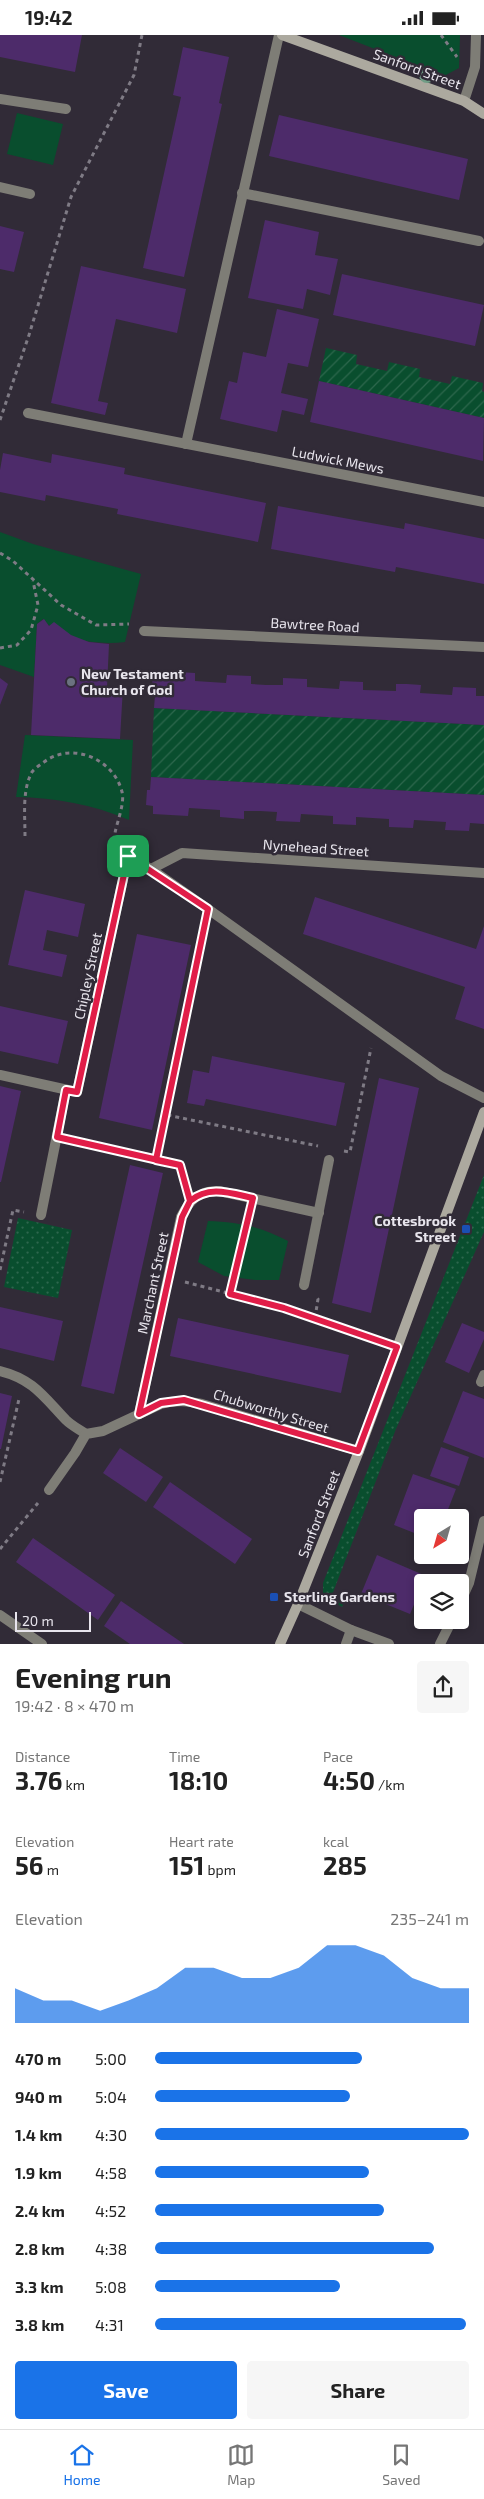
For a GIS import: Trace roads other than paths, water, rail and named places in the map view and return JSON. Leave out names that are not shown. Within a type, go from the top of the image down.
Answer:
[{"type":"main road","name":"Sanford Street","points":[[280,35],[464,101],[484,114]]},
{"type":"main road","name":"Sanford Street","points":[[280,1644],[298,1604],[358,1451],[484,1112]]},
{"type":"street","points":[[186,443],[242,193],[280,35]]},
{"type":"street","points":[[464,101],[475,67],[476,35]]},
{"type":"street","points":[[0,99],[66,109]]},
{"type":"street","points":[[0,187],[30,194]]},
{"type":"street","points":[[242,193],[479,241]]},
{"type":"street","name":"Ludwick Mews","points":[[28,413],[484,503]]},
{"type":"street","name":"Bawtree Road","points":[[144,631],[484,647]]},
{"type":"street","points":[[112,849],[151,869],[376,1027],[441,1076],[484,1097]]},
{"type":"street","name":"Nynehead Street","points":[[151,869],[182,853],[484,873]]},
{"type":"street","name":"Chipley Street","points":[[66,1090],[77,1092],[128,856]]},
{"type":"street","points":[[0,1075],[66,1090],[41,1215]]},
{"type":"street","points":[[304,1285],[329,1160]]},
{"type":"street","name":"Marchant Street","points":[[139,1414],[182,1217],[190,1201],[203,1193],[212,1191],[318,1213]]},
{"type":"street","points":[[0,1371],[23,1379],[45,1396],[66,1421],[86,1434],[49,1490]]},
{"type":"street","name":"Chubworthy Street","points":[[86,1434],[103,1431],[161,1403],[184,1400],[358,1451]]},
{"type":"street","points":[[469,1583],[484,1522]]},
{"type":"street","points":[[298,1604],[351,1629],[389,1644]]},
{"type":"street","points":[[0,1615],[42,1644]]},
{"type":"street","points":[[346,1644],[351,1629]]},
{"type":"street","points":[[440,1644],[448,1629]]},
{"type":"place","name":"New Testament Church of God","points":[[71,682]]},
{"type":"place","name":"Cottesbrook Street","points":[[466,1229]]},
{"type":"place","name":"Sterling Gardens","points":[[274,1597]]}]
